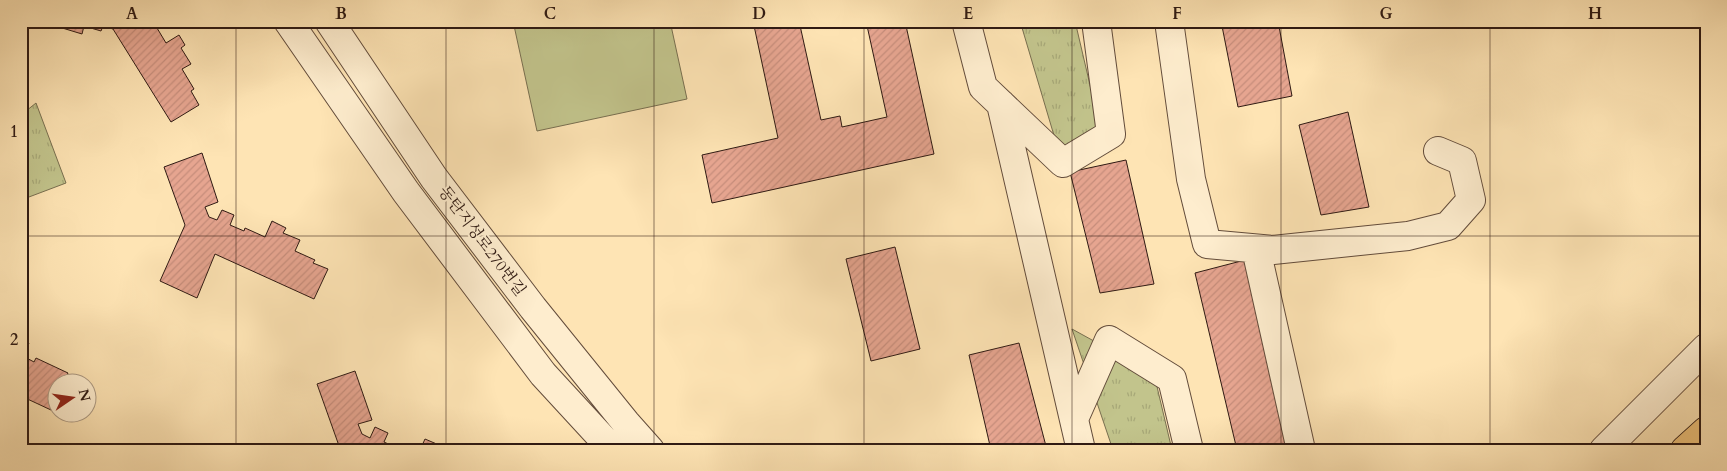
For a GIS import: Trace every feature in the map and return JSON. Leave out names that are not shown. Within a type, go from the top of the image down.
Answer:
[{"type":"main road","points":[[1685,450],[1706,431]]},
{"type":"street","points":[[288,21],[406,192],[543,374],[613,450]]},
{"type":"street","name":"동탄지성로270번길","points":[[329,21],[434,178],[539,315],[650,450]]},
{"type":"street","points":[[966,21],[983,87],[1063,163],[1111,134],[1096,21]]},
{"type":"street","points":[[1169,21],[1191,179],[1206,244],[1273,250],[1408,236],[1448,226],[1471,200],[1462,161],[1438,151]]},
{"type":"street","points":[[1001,104],[1080,450]]},
{"type":"street","points":[[1256,249],[1300,450]]},
{"type":"street","points":[[1074,419],[1109,340],[1172,379],[1189,450]]},
{"type":"street","points":[[1604,450],[1706,348]]},
{"type":"green space","points":[[513,21],[670,21],[687,99],[537,131]]},
{"type":"green space","points":[[1020,21],[1075,21],[1101,132],[1058,149]]},
{"type":"green space","points":[[36,103],[66,183],[21,200],[21,115]]},
{"type":"green space","points":[[1072,329],[1154,374],[1172,450],[1113,450]]},
{"type":"building","points":[[54,21],[149,21],[151,25],[154,23],[166,43],[179,35],[185,45],[181,48],[191,64],[182,69],[194,89],[191,91],[199,105],[171,122],[113,29],[103,26],[101,31],[84,26],[82,34],[59,27],[60,24]]},
{"type":"building","points":[[753,21],[799,21],[821,120],[840,116],[842,127],[887,117],[866,21],[905,21],[934,154],[712,203],[702,155],[778,138]]},
{"type":"building","points":[[1221,21],[1278,21],[1292,96],[1238,107]]},
{"type":"building","points":[[1348,112],[1369,207],[1321,215],[1299,125]]},
{"type":"building","points":[[202,153],[218,202],[205,207],[209,217],[217,220],[222,210],[234,215],[230,225],[244,231],[245,228],[265,237],[272,221],[286,228],[283,233],[300,240],[295,251],[315,260],[313,263],[328,269],[314,299],[215,254],[197,298],[160,281],[185,225],[164,167]]},
{"type":"building","points":[[1126,160],[1154,284],[1100,293],[1070,172]]},
{"type":"building","points":[[895,247],[920,349],[871,361],[846,259]]},
{"type":"building","points":[[1245,260],[1288,450],[1237,450],[1195,273]]},
{"type":"building","points":[[21,339],[29,343],[23,356],[34,362],[36,358],[68,373],[48,374],[48,409],[21,396]]},
{"type":"building","points":[[1019,343],[1047,450],[991,450],[969,355]]},
{"type":"building","points":[[355,371],[372,420],[358,424],[362,434],[370,438],[375,427],[388,433],[384,442],[407,450],[335,450],[338,443],[317,384]]},
{"type":"building","points":[[425,439],[439,445],[437,450],[420,450]]}]
